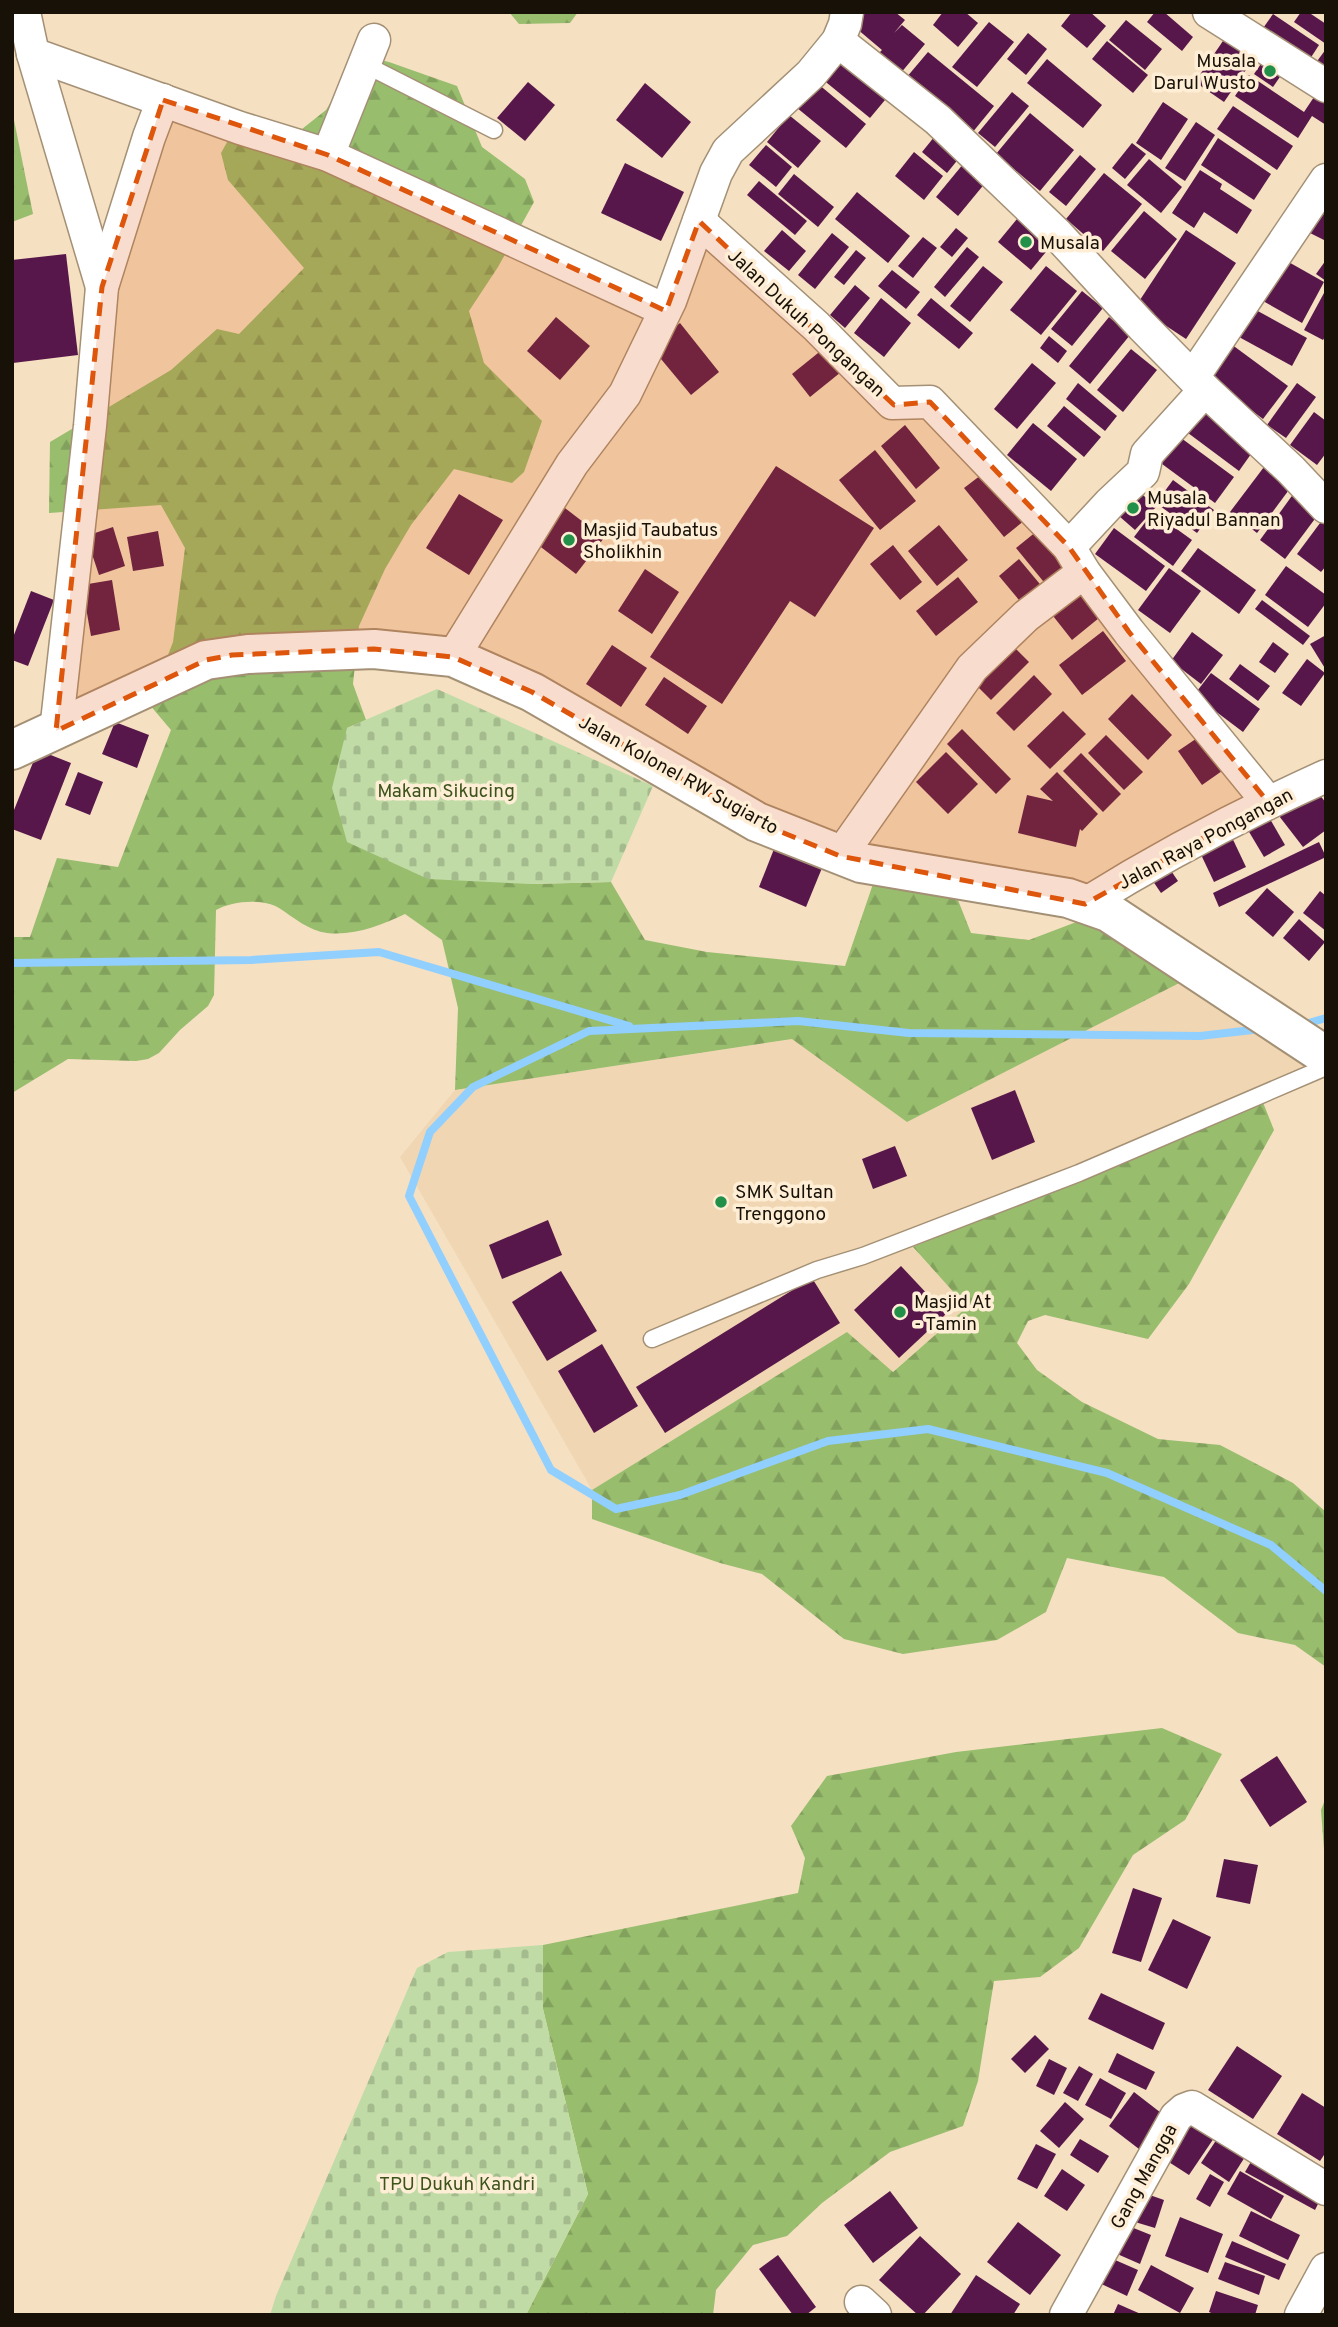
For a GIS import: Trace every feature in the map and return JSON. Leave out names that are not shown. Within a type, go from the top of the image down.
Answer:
[{"type":"main road","name":"Jalan Kolonel RW Sugiarto","points":[[12,750],[206,660],[232,655],[374,649],[453,657],[532,692],[757,822],[840,856],[861,863],[1068,898],[1108,912],[1326,1056]]},
{"type":"street","points":[[24,12],[33,54],[102,287]]},
{"type":"street","points":[[1209,12],[1326,86]]},
{"type":"street","points":[[453,657],[572,464],[625,394],[665,310],[716,173],[728,151],[811,74],[842,26],[1057,234],[1142,327],[1326,507]]},
{"type":"street","points":[[328,155],[369,52]]},
{"type":"street","points":[[33,54],[328,155],[665,310]]},
{"type":"street","points":[[56,731],[90,426],[102,287],[163,100]]},
{"type":"street","points":[[840,856],[972,668],[1026,616],[1077,559],[1110,503],[1143,472],[1147,454],[1199,383],[1323,191]]},
{"type":"street","name":"Jalan Dukuh Pongangan","points":[[699,221],[816,326],[892,403],[898,405],[920,401],[932,404],[1077,559],[1129,632],[1268,802]]},
{"type":"street","name":"Jalan Raya Pongangan","points":[[1085,904],[1153,861],[1268,802],[1326,776]]},
{"type":"street","name":"Gang Mangga","points":[[1066,2315],[1176,2117],[1184,2110],[1192,2107],[1326,2189]]},
{"type":"street","points":[[1301,2315],[1326,2269]]},
{"type":"lane","points":[[369,52],[494,130]]},
{"type":"lane","points":[[652,1339],[817,1270],[863,1256],[1079,1173],[1326,1067]]},
{"type":"highlighted area","points":[[163,100],[328,155],[666,311],[699,221],[894,405],[930,402],[1069,547],[1129,632],[1268,802],[1085,904],[840,856],[757,822],[532,692],[453,657],[374,649],[232,655],[206,660],[56,731],[102,287]]},
{"type":"shaded area","name":"SMK Sultan Trenggono","points":[[1193,976],[1320,1067],[913,1248],[968,1307],[892,1372],[847,1332],[592,1490],[400,1157],[455,1090],[793,1039],[907,1122]]},
{"type":"green space","points":[[509,12],[578,12],[570,23],[519,24]]},
{"type":"green space","points":[[360,55],[389,62],[457,86],[482,147],[525,179],[534,202],[498,267],[469,311],[484,363],[542,421],[524,472],[512,483],[454,469],[411,525],[385,569],[359,626],[353,684],[366,720],[347,728],[530,884],[611,882],[645,940],[707,952],[845,966],[874,881],[956,895],[971,933],[1029,940],[1079,921],[1193,976],[907,1122],[792,1039],[455,1090],[458,1008],[442,940],[405,914],[358,931],[327,933],[308,927],[272,905],[247,902],[230,904],[216,910],[214,995],[208,1006],[159,1053],[136,1061],[68,1059],[12,1093],[12,937],[30,937],[57,858],[118,867],[171,730],[149,704],[173,642],[185,548],[161,505],[49,513],[50,442],[171,370],[217,329],[239,334],[304,268],[228,180],[221,153],[240,119],[302,129],[326,110]]},
{"type":"green space","points":[[12,110],[33,214],[12,222]]},
{"type":"green space","name":"Makam Sikucing","points":[[437,689],[653,786],[611,882],[530,884],[428,879],[347,842],[332,788],[347,728]]},
{"type":"green space","points":[[1260,1095],[1274,1130],[1189,1284],[1148,1339],[1045,1315],[1028,1321],[1017,1343],[1037,1370],[1082,1402],[1158,1439],[1220,1445],[1293,1483],[1326,1512],[1326,1667],[1295,1645],[1238,1633],[1164,1577],[1067,1558],[1046,1612],[997,1640],[903,1654],[844,1639],[762,1574],[720,1563],[592,1519],[592,1490],[847,1332],[893,1372],[967,1307],[913,1247]]},
{"type":"green space","points":[[1162,1728],[1222,1754],[1185,1820],[1133,1855],[1079,1948],[1040,1977],[994,1981],[978,2081],[963,2126],[890,2152],[822,2203],[787,2236],[753,2245],[716,2290],[713,2315],[526,2315],[588,2194],[543,2009],[543,1945],[798,1893],[805,1858],[791,1826],[827,1776],[956,1752]]},
{"type":"green space","points":[[1326,1797],[1326,1876],[1321,1810]]},
{"type":"green space","name":"TPU Dukuh Kandri","points":[[543,1945],[543,2009],[588,2194],[526,2315],[270,2315],[417,1968],[448,1952]]},
{"type":"building","points":[[859,12],[895,12],[905,20],[894,33],[902,25],[925,44],[900,74],[877,55],[882,50],[850,23]]},
{"type":"building","points":[[943,12],[965,12],[978,23],[958,47],[933,25]]},
{"type":"building","points":[[1072,12],[1090,12],[1106,26],[1087,48],[1061,26]]},
{"type":"building","points":[[1155,12],[1164,12],[1193,37],[1182,51],[1147,22]]},
{"type":"building","points":[[1301,12],[1308,12],[1326,24],[1326,44],[1294,22]]},
{"type":"building","points":[[1273,14],[1319,45],[1308,62],[1261,31]]},
{"type":"building","points":[[1126,20],[1162,49],[1145,70],[1109,40]]},
{"type":"building","points":[[989,22],[1014,42],[977,87],[952,67]]},
{"type":"building","points":[[1028,33],[1047,49],[1026,75],[1007,59]]},
{"type":"building","points":[[1225,38],[1254,58],[1224,102],[1195,82]]},
{"type":"building","points":[[1107,41],[1148,75],[1133,93],[1092,59]]},
{"type":"building","points":[[836,49],[890,94],[870,118],[816,74]]},
{"type":"building","points":[[1326,49],[1326,71],[1315,64]]},
{"type":"building","points":[[928,52],[994,106],[972,133],[906,78]]},
{"type":"building","name":"Musala Darul Wusto","points":[[1267,55],[1286,68],[1273,87],[1254,74]]},
{"type":"building","points":[[1047,59],[1102,105],[1083,128],[1027,83]]},
{"type":"building","points":[[1249,75],[1304,112],[1320,88],[1326,91],[1326,125],[1312,116],[1298,138],[1235,96]]},
{"type":"building","points":[[811,78],[866,124],[846,148],[791,103]]},
{"type":"building","points":[[528,82],[555,105],[525,141],[497,118]]},
{"type":"building","points":[[645,83],[691,122],[662,158],[616,120]]},
{"type":"building","points":[[1012,92],[1029,106],[995,147],[978,133]]},
{"type":"building","points":[[1163,102],[1188,119],[1161,160],[1136,143]]},
{"type":"building","points":[[1233,106],[1293,146],[1277,170],[1217,129]]},
{"type":"building","points":[[1030,113],[1074,150],[1040,191],[996,154]]},
{"type":"building","points":[[789,115],[821,141],[798,168],[767,142]]},
{"type":"building","points":[[1196,122],[1215,135],[1185,181],[1165,168]]},
{"type":"building","points":[[939,131],[964,152],[947,173],[922,152]]},
{"type":"building","points":[[1218,138],[1271,174],[1254,200],[1201,165]]},
{"type":"building","points":[[1132,143],[1146,154],[1125,179],[1112,168]]},
{"type":"building","points":[[766,145],[792,167],[776,187],[749,165]]},
{"type":"building","points":[[914,152],[943,176],[924,200],[895,176]]},
{"type":"building","points":[[1080,155],[1096,169],[1066,206],[1049,192]]},
{"type":"building","points":[[1149,159],[1182,187],[1161,213],[1127,185]]},
{"type":"building","points":[[625,163],[684,192],[661,241],[601,213]]},
{"type":"building","points":[[964,163],[986,182],[958,216],[936,197]]},
{"type":"building","points":[[1200,170],[1222,184],[1220,189],[1252,210],[1237,234],[1204,212],[1194,228],[1172,213]]},
{"type":"building","points":[[1104,173],[1142,204],[1103,251],[1066,219]]},
{"type":"building","points":[[794,174],[834,207],[818,227],[778,194]]},
{"type":"building","points":[[759,181],[807,221],[795,235],[747,195]]},
{"type":"building","points":[[857,192],[910,236],[888,263],[835,219]]},
{"type":"building","points":[[1326,200],[1326,241],[1306,231]]},
{"type":"building","points":[[1144,211],[1177,239],[1145,279],[1111,251]]},
{"type":"building","name":"Musala","points":[[1021,214],[1055,241],[1031,270],[998,242]]},
{"type":"building","points":[[956,228],[968,238],[952,257],[940,247]]},
{"type":"building","points":[[782,230],[806,251],[789,271],[764,251]]},
{"type":"building","points":[[1186,230],[1236,263],[1186,339],[1136,306]]},
{"type":"building","points":[[832,233],[849,247],[815,289],[798,275]]},
{"type":"building","points":[[923,237],[937,248],[913,278],[898,266]]},
{"type":"building","points":[[967,247],[979,257],[945,297],[934,287]]},
{"type":"building","points":[[856,250],[866,258],[844,285],[834,277]]},
{"type":"building","points":[[66,254],[78,355],[13,363],[12,260]]},
{"type":"building","points":[[1285,260],[1324,282],[1302,323],[1263,301]]},
{"type":"building","points":[[1326,260],[1326,281],[1316,274]]},
{"type":"building","points":[[983,266],[1003,282],[970,322],[950,306]]},
{"type":"building","points":[[1046,266],[1077,291],[1041,335],[1010,310]]},
{"type":"building","points":[[892,270],[920,292],[906,309],[878,286]]},
{"type":"building","points":[[855,285],[870,298],[845,328],[830,315]]},
{"type":"building","points":[[1082,291],[1103,308],[1072,346],[1051,329]]},
{"type":"building","points":[[1324,293],[1326,335],[1323,340],[1304,330]]},
{"type":"building","points":[[881,298],[911,323],[884,357],[854,333]]},
{"type":"building","points":[[931,298],[973,333],[959,349],[917,315]]},
{"type":"building","points":[[1254,309],[1307,338],[1292,366],[1239,337]]},
{"type":"building","points":[[556,317],[590,346],[560,380],[527,351]]},
{"type":"building","points":[[1109,317],[1130,335],[1090,384],[1069,366]]},
{"type":"building","points":[[680,323],[719,372],[691,395],[651,347]]},
{"type":"building","points":[[1049,336],[1067,351],[1058,363],[1040,348]]},
{"type":"building","points":[[1231,344],[1288,386],[1263,419],[1207,377]]},
{"type":"building","points":[[828,345],[846,368],[810,397],[792,374]]},
{"type":"building","points":[[1131,349],[1157,370],[1123,412],[1097,390]]},
{"type":"building","points":[[1032,363],[1056,383],[1017,429],[994,409]]},
{"type":"building","points":[[1078,383],[1117,416],[1105,431],[1066,399]]},
{"type":"building","points":[[1297,383],[1316,397],[1286,438],[1267,425]]},
{"type":"building","points":[[1064,406],[1101,437],[1084,457],[1047,426]]},
{"type":"building","points":[[1201,407],[1256,447],[1239,471],[1184,430]]},
{"type":"building","points":[[1314,412],[1326,421],[1326,453],[1317,465],[1290,445]]},
{"type":"building","points":[[1033,423],[1077,459],[1051,491],[1007,455]]},
{"type":"building","points":[[905,425],[940,468],[916,489],[881,446]]},
{"type":"building","points":[[1177,435],[1234,477],[1215,503],[1158,461]]},
{"type":"building","points":[[875,450],[916,501],[880,530],[839,480]]},
{"type":"building","points":[[1267,463],[1294,483],[1257,533],[1230,512]]},
{"type":"building","points":[[776,466],[874,528],[815,617],[790,601],[722,704],[650,657]]},
{"type":"building","points":[[985,472],[1025,520],[1004,537],[964,488]]},
{"type":"building","points":[[1173,480],[1214,510],[1197,533],[1156,503]]},
{"type":"building","name":"Musala Riyadul Bannan","points":[[1132,485],[1156,507],[1135,530],[1111,509]]},
{"type":"building","points":[[1294,493],[1320,512],[1285,559],[1260,540]]},
{"type":"building","points":[[459,494],[503,520],[469,575],[426,548]]},
{"type":"building","name":"Masjid Taubatus Sholikhin","points":[[561,505],[604,538],[576,574],[533,541]]},
{"type":"building","points":[[1153,512],[1192,540],[1173,566],[1134,537]]},
{"type":"building","points":[[1326,515],[1326,566],[1321,572],[1297,554]]},
{"type":"building","points":[[939,525],[968,560],[937,586],[908,551]]},
{"type":"building","points":[[113,527],[125,566],[99,575],[86,536]]},
{"type":"building","points":[[1114,528],[1165,566],[1146,591],[1095,554]]},
{"type":"building","points":[[158,531],[164,566],[133,571],[127,537]]},
{"type":"building","points":[[1037,531],[1073,575],[1052,592],[1016,548]]},
{"type":"building","points":[[893,545],[922,582],[900,600],[870,564]]},
{"type":"building","points":[[1198,548],[1256,590],[1239,614],[1181,571]]},
{"type":"building","points":[[1019,559],[1044,589],[1024,606],[999,576]]},
{"type":"building","points":[[1286,566],[1326,595],[1326,603],[1308,627],[1265,595]]},
{"type":"building","points":[[1169,568],[1201,591],[1170,633],[1138,610]]},
{"type":"building","points":[[645,569],[679,592],[652,634],[618,611]]},
{"type":"building","points":[[958,577],[978,602],[936,636],[916,611]]},
{"type":"building","points":[[112,580],[120,630],[91,636],[82,585]]},
{"type":"building","points":[[1073,585],[1099,618],[1072,640],[1046,607]]},
{"type":"building","points":[[31,591],[54,600],[28,666],[12,660],[12,640]]},
{"type":"building","points":[[1262,600],[1310,636],[1303,645],[1255,609]]},
{"type":"building","points":[[1103,631],[1126,661],[1082,695],[1059,665]]},
{"type":"building","points":[[1192,632],[1223,655],[1201,684],[1171,661]]},
{"type":"building","points":[[1326,635],[1326,670],[1310,644]]},
{"type":"building","points":[[1273,642],[1289,654],[1275,673],[1259,662]]},
{"type":"building","points":[[1011,644],[1029,662],[991,700],[973,682]]},
{"type":"building","points":[[612,645],[647,668],[621,707],[586,684]]},
{"type":"building","points":[[1307,659],[1325,673],[1301,706],[1282,693]]},
{"type":"building","points":[[1240,664],[1270,686],[1258,701],[1229,679]]},
{"type":"building","points":[[1211,673],[1260,709],[1243,732],[1194,695]]},
{"type":"building","points":[[1034,675],[1052,694],[1014,731],[996,713]]},
{"type":"building","points":[[664,677],[707,706],[688,734],[645,705]]},
{"type":"building","points":[[1132,694],[1172,735],[1148,760],[1108,719]]},
{"type":"building","points":[[1063,711],[1086,734],[1050,769],[1027,746]]},
{"type":"building","points":[[115,722],[149,735],[137,768],[102,754]]},
{"type":"building","points":[[962,729],[1011,779],[996,794],[947,744]]},
{"type":"building","points":[[1209,730],[1232,764],[1202,785],[1178,751]]},
{"type":"building","points":[[1106,735],[1143,772],[1124,790],[1088,753]]},
{"type":"building","points":[[38,750],[71,763],[41,840],[12,829],[12,815]]},
{"type":"building","points":[[946,752],[978,784],[948,814],[916,782]]},
{"type":"building","points":[[1081,753],[1121,794],[1103,812],[1063,771]]},
{"type":"building","points":[[78,772],[103,782],[90,815],[65,805]]},
{"type":"building","points":[[1057,772],[1098,814],[1082,831],[1080,829],[1076,847],[1018,833],[1027,795],[1053,801],[1040,789]]},
{"type":"building","points":[[1312,785],[1326,803],[1326,830],[1303,847],[1276,812]]},
{"type":"building","points":[[1263,807],[1285,845],[1264,857],[1242,820]]},
{"type":"building","points":[[1227,827],[1246,867],[1214,882],[1195,842]]},
{"type":"building","points":[[1319,842],[1326,857],[1219,907],[1213,893]]},
{"type":"building","points":[[774,849],[822,868],[806,907],[759,887]]},
{"type":"building","points":[[1163,859],[1178,881],[1161,893],[1146,871]]},
{"type":"building","points":[[1267,888],[1294,912],[1273,937],[1245,913]]},
{"type":"building","points":[[1320,891],[1326,896],[1326,931],[1303,913]]},
{"type":"building","points":[[1299,919],[1325,942],[1309,961],[1283,938]]},
{"type":"building","points":[[1015,1090],[1035,1142],[992,1160],[971,1108]]},
{"type":"building","points":[[895,1146],[907,1176],[873,1189],[862,1159]]},
{"type":"building","points":[[548,1220],[562,1255],[502,1279],[489,1245]]},
{"type":"building","name":"Masjid At - Tamin","points":[[901,1266],[946,1314],[899,1358],[854,1310]]},
{"type":"building","points":[[561,1271],[597,1331],[547,1361],[512,1302]]},
{"type":"building","points":[[812,1278],[840,1323],[665,1433],[636,1387]]},
{"type":"building","points":[[602,1344],[638,1406],[594,1433],[558,1371]]},
{"type":"building","points":[[1277,1756],[1307,1802],[1270,1827],[1240,1780]]},
{"type":"building","points":[[1224,1859],[1258,1865],[1250,1904],[1216,1897]]},
{"type":"building","points":[[1133,1888],[1162,1898],[1141,1962],[1112,1953]]},
{"type":"building","points":[[1173,1919],[1211,1937],[1187,1989],[1148,1970]]},
{"type":"building","points":[[1101,1993],[1165,2023],[1153,2050],[1088,2019]]},
{"type":"building","points":[[1035,2035],[1049,2049],[1025,2073],[1011,2059]]},
{"type":"building","points":[[1237,2046],[1282,2076],[1253,2119],[1208,2090]]},
{"type":"building","points":[[1117,2053],[1155,2072],[1146,2090],[1108,2072]]},
{"type":"building","points":[[1049,2059],[1067,2068],[1054,2095],[1036,2086]]},
{"type":"building","points":[[1079,2066],[1093,2074],[1078,2101],[1063,2093]]},
{"type":"building","points":[[1100,2078],[1126,2093],[1111,2119],[1085,2105]]},
{"type":"building","points":[[1134,2092],[1165,2116],[1139,2149],[1109,2126]]},
{"type":"building","points":[[1302,2093],[1326,2108],[1326,2152],[1320,2161],[1277,2134]]},
{"type":"building","points":[[1065,2102],[1084,2119],[1059,2148],[1040,2131]]},
{"type":"building","points":[[1186,2119],[1214,2138],[1189,2175],[1161,2157]]},
{"type":"building","points":[[1223,2130],[1250,2149],[1229,2182],[1201,2163]]},
{"type":"building","points":[[1080,2139],[1109,2156],[1098,2173],[1070,2155]]},
{"type":"building","points":[[1036,2144],[1056,2154],[1037,2189],[1017,2179]]},
{"type":"building","points":[[1255,2155],[1324,2192],[1315,2210],[1245,2172]]},
{"type":"building","points":[[1062,2169],[1085,2185],[1067,2211],[1044,2196]]},
{"type":"building","points":[[1240,2171],[1284,2196],[1271,2219],[1227,2194]]},
{"type":"building","points":[[1210,2174],[1224,2182],[1210,2207],[1196,2199]]},
{"type":"building","points":[[890,2191],[918,2228],[873,2263],[844,2225]]},
{"type":"building","points":[[1144,2193],[1164,2200],[1155,2228],[1135,2222]]},
{"type":"building","points":[[1251,2211],[1300,2235],[1288,2260],[1239,2236]]},
{"type":"building","points":[[1180,2217],[1223,2234],[1208,2273],[1165,2256]]},
{"type":"building","points":[[1018,2222],[1061,2255],[1030,2295],[987,2262]]},
{"type":"building","points":[[1126,2225],[1151,2235],[1140,2264],[1115,2253]]},
{"type":"building","points":[[920,2236],[961,2274],[923,2315],[918,2315],[879,2280]]},
{"type":"building","points":[[1232,2241],[1286,2264],[1279,2280],[1225,2257]]},
{"type":"building","points":[[778,2255],[816,2307],[806,2315],[793,2315],[759,2269]]},
{"type":"building","points":[[1106,2256],[1138,2270],[1127,2296],[1095,2281]]},
{"type":"building","points":[[1225,2262],[1265,2276],[1259,2295],[1218,2279]]},
{"type":"building","points":[[1151,2265],[1194,2288],[1180,2313],[1138,2290]]},
{"type":"building","points":[[976,2275],[1020,2304],[1013,2315],[950,2315]]},
{"type":"building","points":[[1216,2291],[1258,2305],[1255,2315],[1216,2315],[1209,2312]]},
{"type":"building","points":[[1118,2304],[1143,2315],[1113,2315]]},
{"type":"waterway","points":[[12,963],[251,960],[379,952],[629,1026]]},
{"type":"waterway","points":[[1302,1025],[1326,1018]]},
{"type":"waterway","points":[[1261,1029],[1200,1036],[909,1033],[798,1021],[589,1031],[473,1087],[430,1132],[409,1196],[551,1470],[616,1509],[680,1495],[828,1441],[928,1429],[1107,1473],[1271,1545],[1326,1591]]},
{"type":"place","name":"Musala Darul Wusto","points":[[1270,71]]},
{"type":"place","name":"Musala","points":[[1026,242]]},
{"type":"place","name":"Musala Riyadul Bannan","points":[[1133,508]]},
{"type":"place","name":"Masjid Taubatus Sholikhin","points":[[569,540]]},
{"type":"place","name":"SMK Sultan Trenggono","points":[[721,1202]]},
{"type":"place","name":"Masjid At - Tamin","points":[[900,1312]]}]
